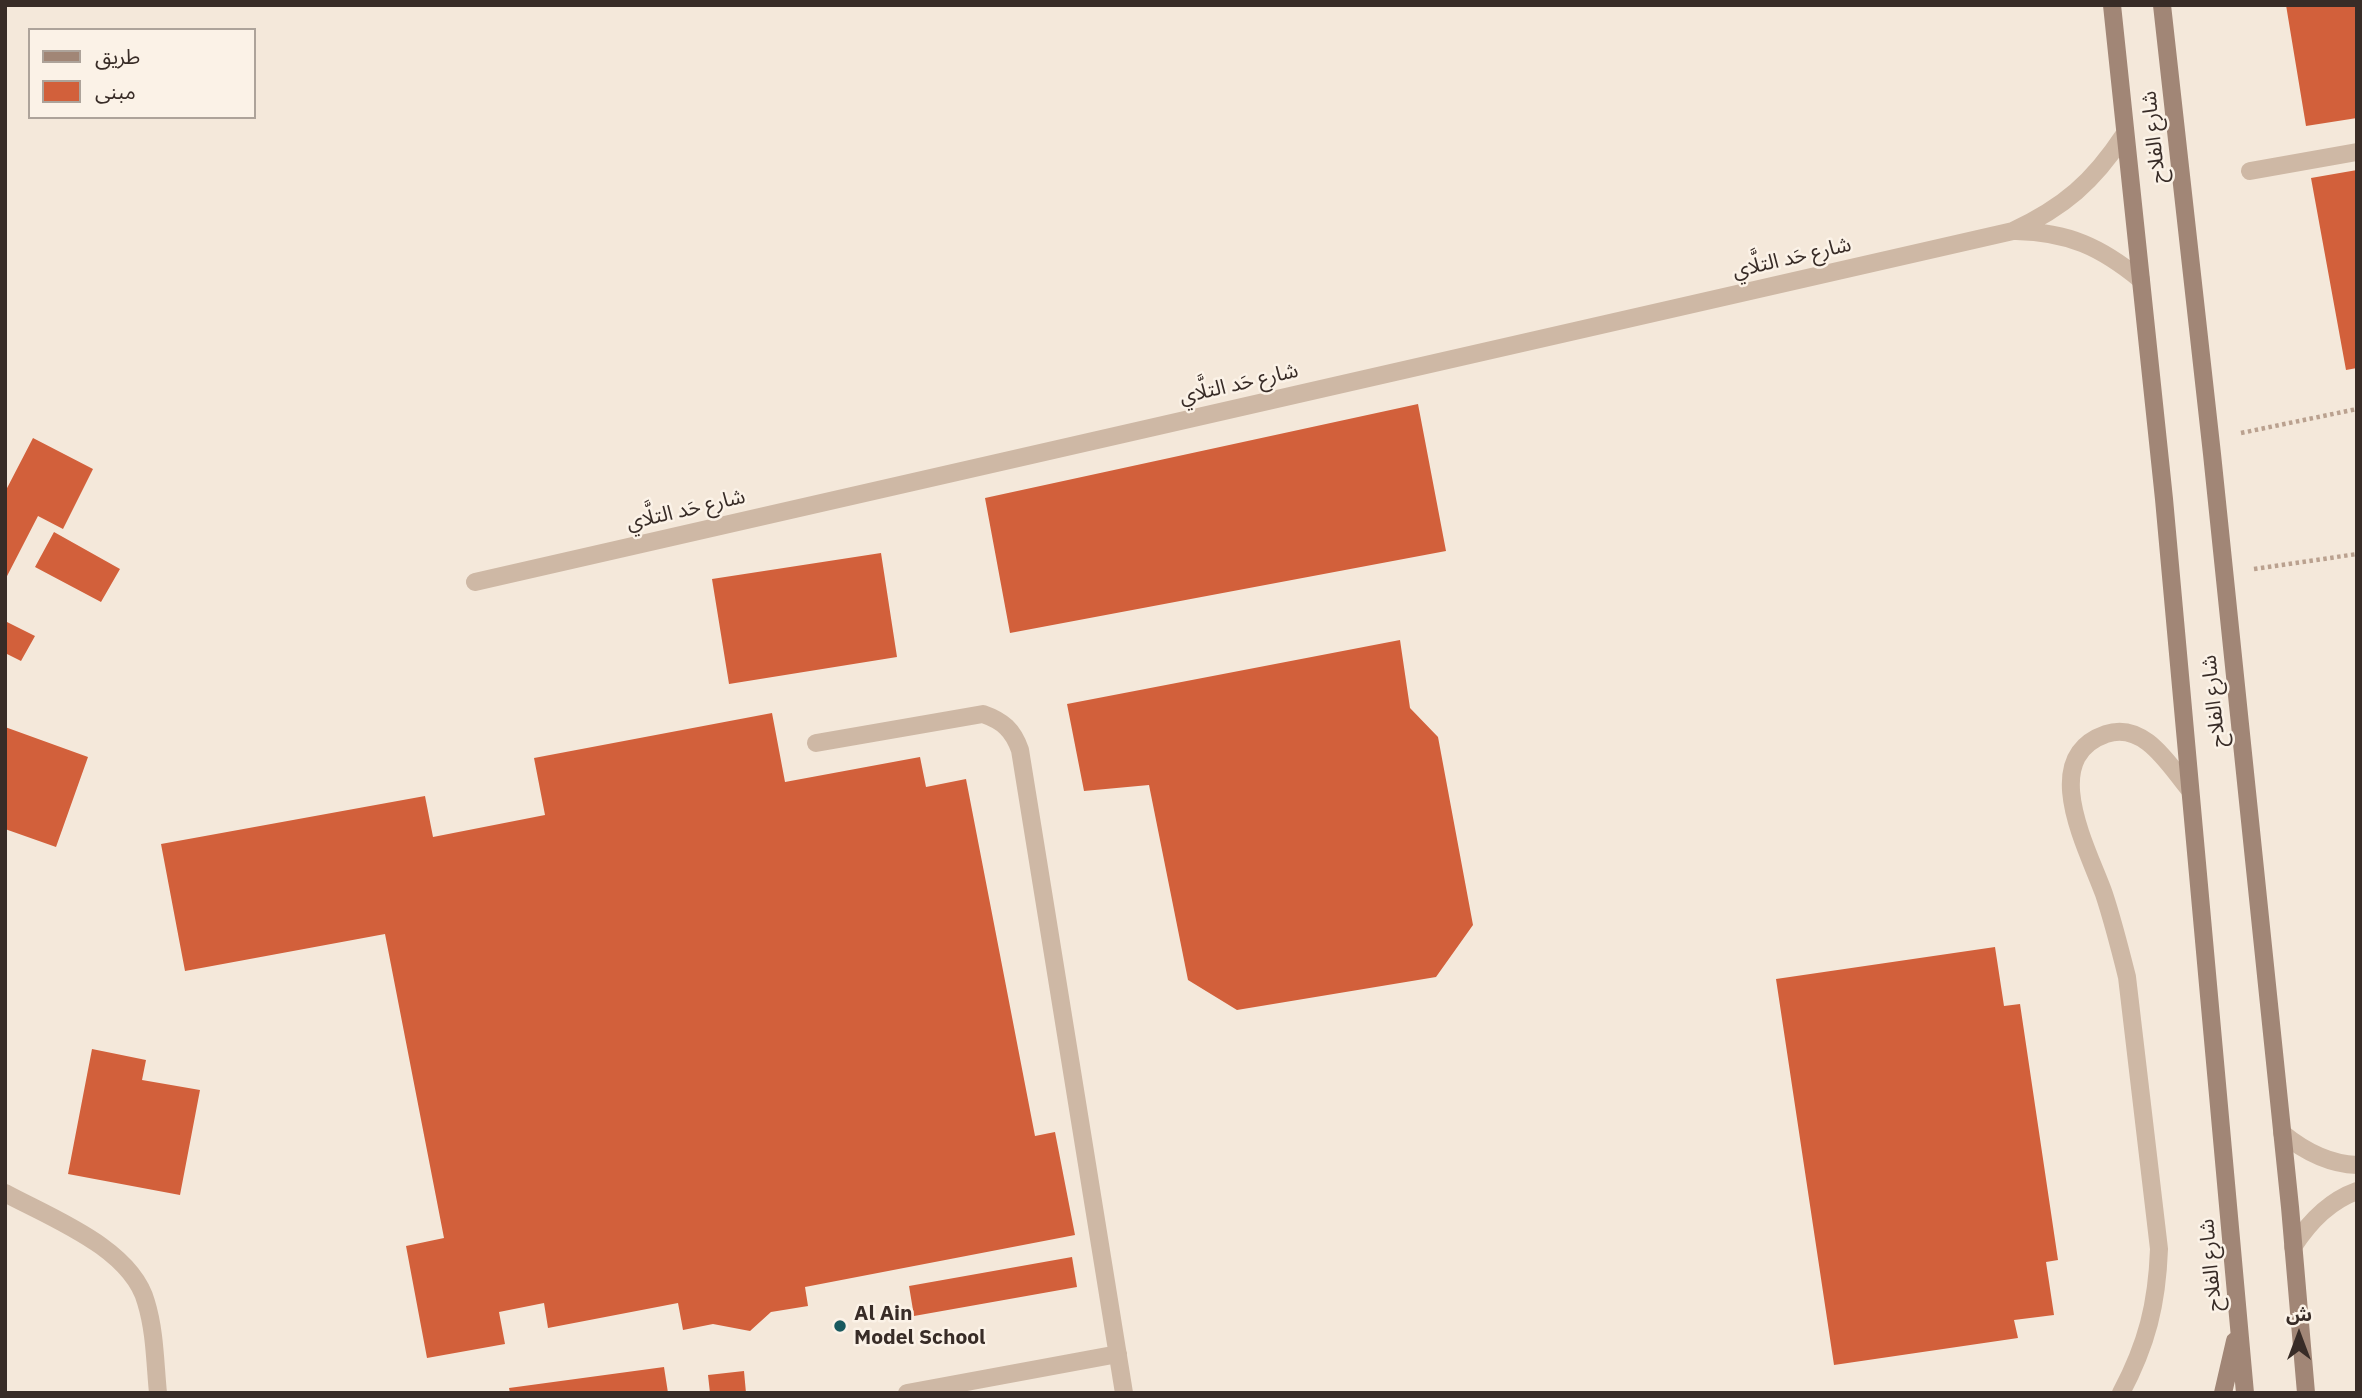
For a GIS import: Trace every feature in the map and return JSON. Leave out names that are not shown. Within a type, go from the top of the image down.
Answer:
[{"type":"street","name":"شارع الفلاح","points":[[2112,5],[2164,499],[2245,1393]]},
{"type":"street","name":"شارع الفلاح","points":[[2162,5],[2213,468],[2308,1388]]},
{"type":"street","name":"شارع حَد التلَّاي","points":[[475,582],[2012,231],[2066,202],[2088,183],[2108,160],[2124,135]]},
{"type":"street","points":[[2250,171],[2357,152]]},
{"type":"street","name":"شارع حَد التلَّاي","points":[[2012,231],[2068,237],[2095,247],[2141,280]]},
{"type":"street","points":[[816,743],[983,714],[1008,726],[1016,737],[1124,1393]]},
{"type":"street","points":[[2121,1393],[2138,1359],[2150,1324],[2157,1287],[2159,1249],[2127,977],[2117,933],[2083,842],[2076,814],[2071,772],[2076,757],[2097,737],[2112,732],[2127,732],[2141,737],[2153,746],[2189,789]]},
{"type":"street","points":[[2282,1133],[2313,1154],[2330,1161],[2357,1165]]},
{"type":"street","points":[[2293,1247],[2316,1216],[2357,1191]]},
{"type":"street","points":[[5,1193],[103,1246],[121,1261],[136,1279],[146,1299],[151,1321],[158,1393]]},
{"type":"street","points":[[2223,1393],[2239,1313]]},
{"type":"street","points":[[907,1393],[1118,1354]]},
{"type":"path","points":[[2233,435],[2357,409]]},
{"type":"path","points":[[2251,556],[2253,569],[2357,554]]},
{"type":"building","points":[[2286,5],[2357,5],[2357,118],[2306,126]]},
{"type":"building","points":[[2357,170],[2357,368],[2346,370],[2311,178]]},
{"type":"building","points":[[1418,404],[1446,551],[1010,633],[985,498]]},
{"type":"building","points":[[33,438],[93,469],[63,529],[38,516],[5,580],[5,492]]},
{"type":"building","points":[[54,532],[120,569],[101,602],[35,567]]},
{"type":"building","points":[[881,553],[897,657],[729,684],[712,579]]},
{"type":"building","points":[[5,621],[35,636],[21,661],[5,653]]},
{"type":"building","points":[[1400,640],[1410,708],[1438,737],[1473,925],[1436,977],[1237,1010],[1188,980],[1149,785],[1084,791],[1067,704]]},
{"type":"building","points":[[772,713],[785,782],[920,757],[926,787],[966,779],[1035,1136],[1055,1132],[1075,1235],[805,1287],[808,1306],[771,1312],[750,1331],[713,1324],[683,1330],[678,1303],[548,1328],[544,1303],[499,1312],[505,1344],[427,1358],[406,1246],[444,1238],[385,934],[185,971],[161,844],[425,796],[433,837],[545,815],[534,758]]},
{"type":"building","points":[[5,727],[88,757],[56,847],[5,829]]},
{"type":"building","points":[[1995,947],[2004,1006],[2020,1004],[2058,1260],[2046,1262],[2054,1315],[2014,1320],[2018,1338],[1834,1365],[1776,979]]},
{"type":"building","points":[[92,1049],[146,1060],[142,1080],[200,1090],[180,1195],[68,1174]]},
{"type":"building","points":[[1072,1257],[1077,1287],[914,1316],[909,1286]]},
{"type":"building","points":[[664,1367],[668,1393],[510,1393],[509,1388]]},
{"type":"building","points":[[744,1371],[746,1393],[710,1393],[708,1375]]},
{"type":"place","name":"Al Ain Model School","points":[[840,1326]]}]
